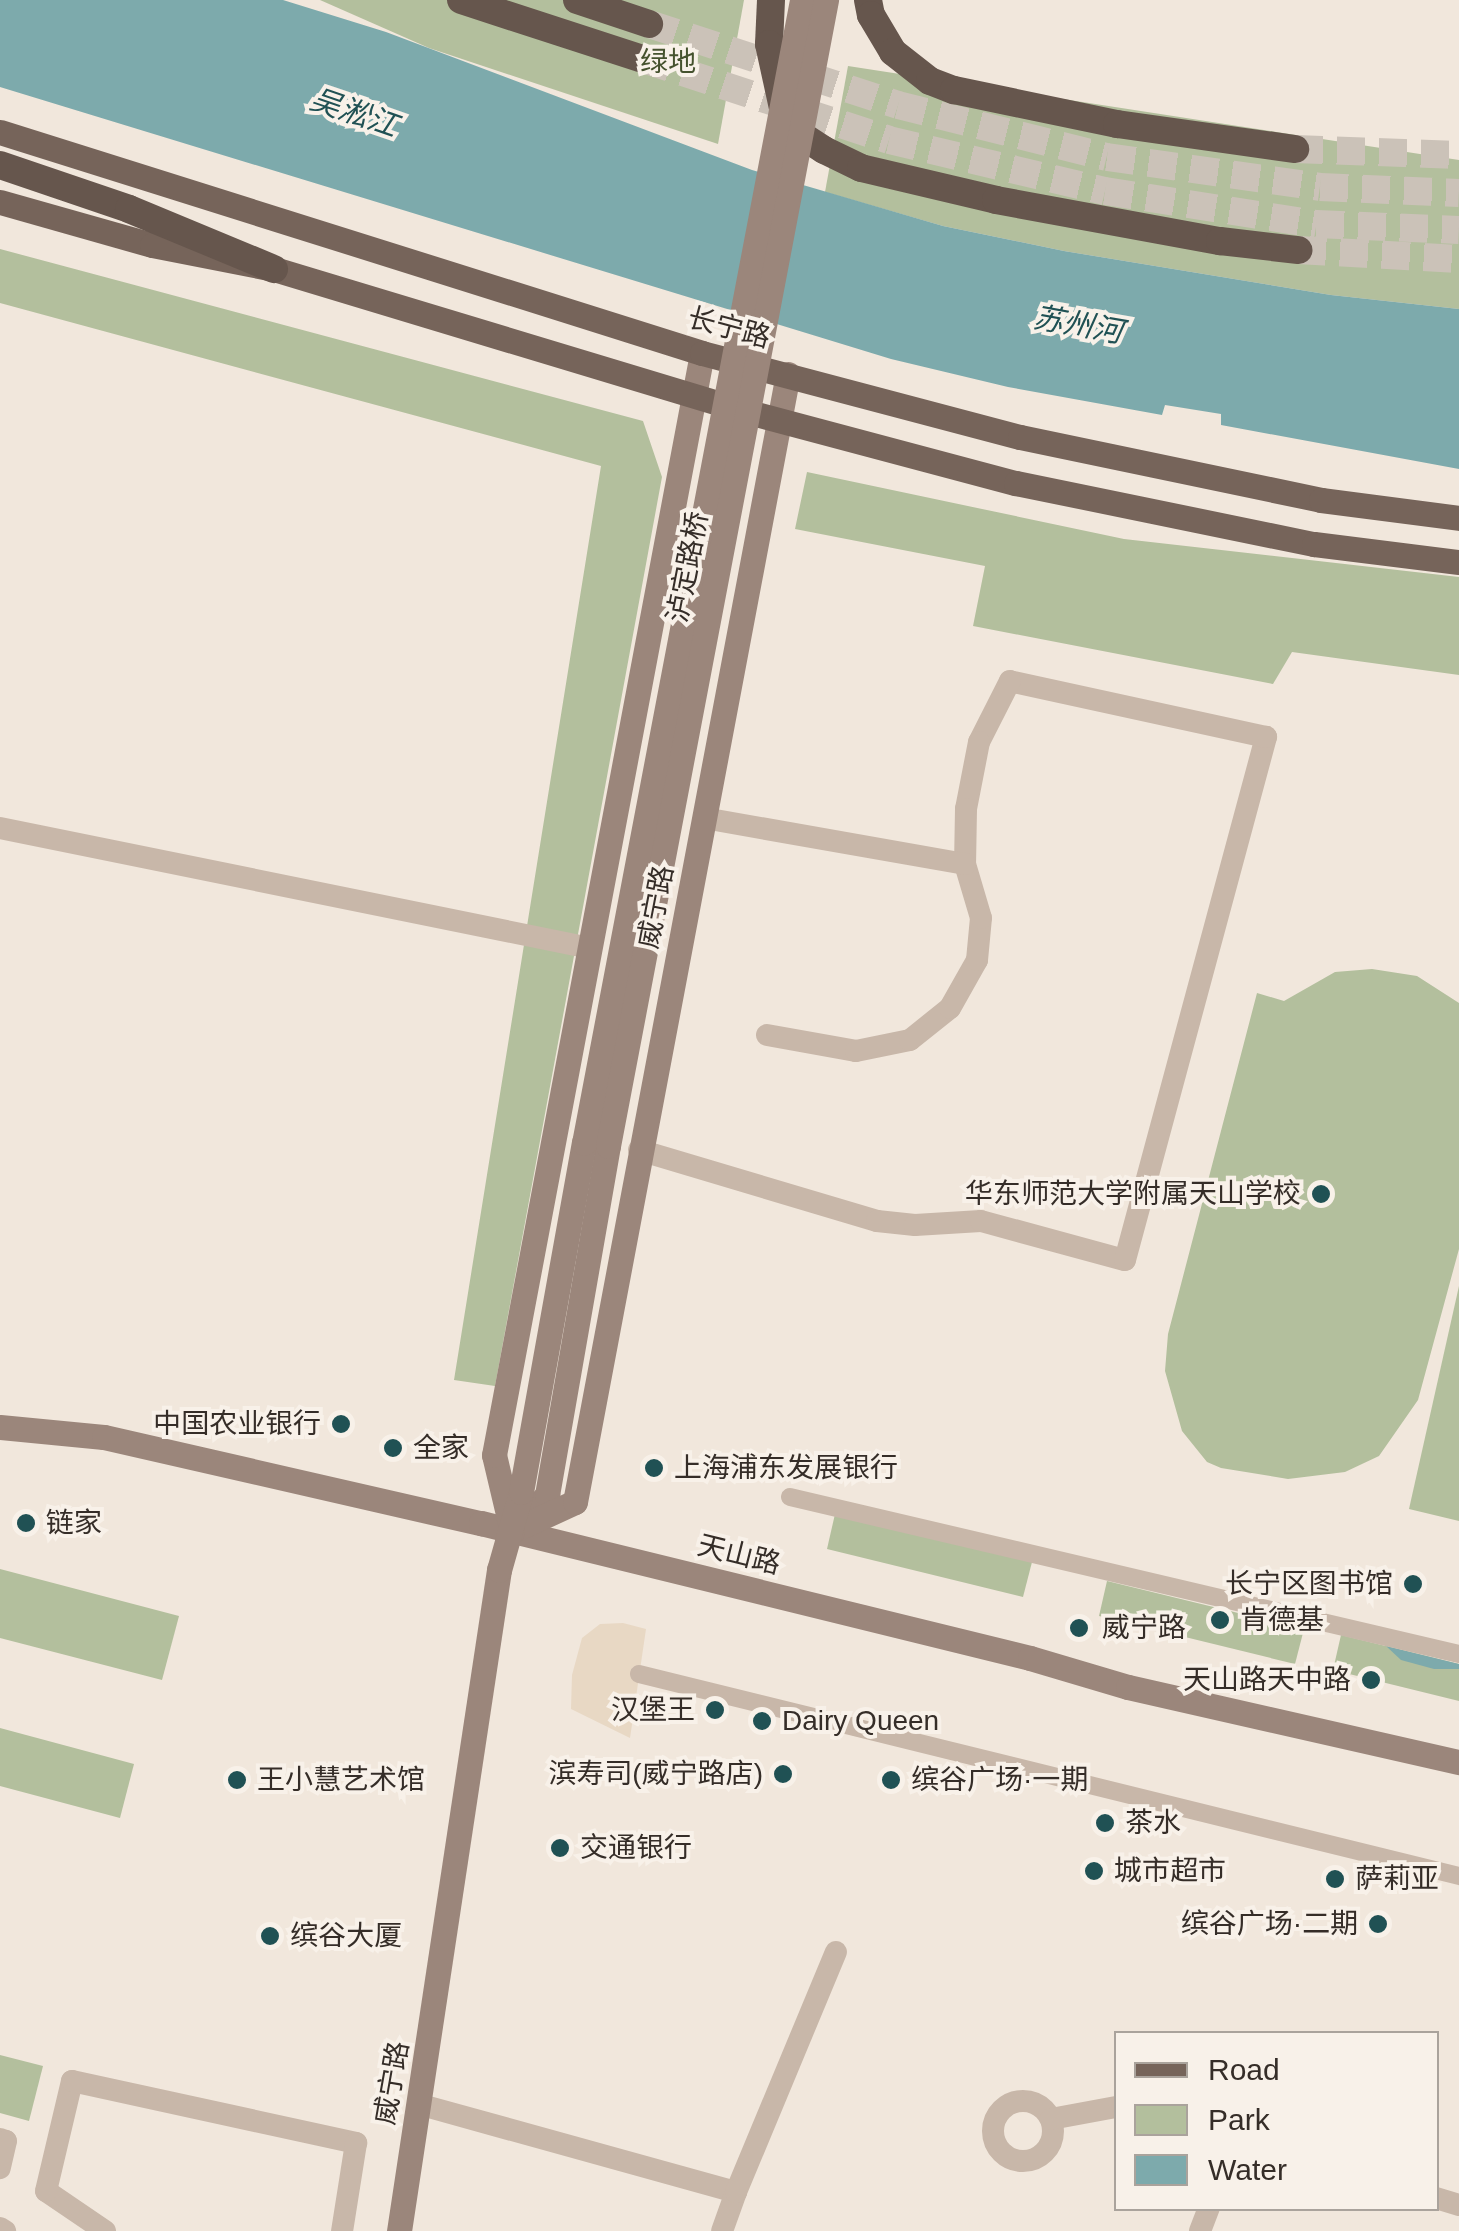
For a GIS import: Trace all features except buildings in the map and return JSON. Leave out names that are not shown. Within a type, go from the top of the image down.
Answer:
[{"type":"highway","points":[[461,0],[643,59]]},
{"type":"highway","points":[[577,0],[649,24]]},
{"type":"highway","points":[[771,0],[771,60],[783,108],[802,135],[861,168],[996,200],[1220,241],[1298,250]]},
{"type":"highway","points":[[868,0],[871,15],[893,52],[921,75],[954,90],[1117,124],[1295,149]]},
{"type":"highway","points":[[7,167],[129,209],[274,269]]},
{"type":"main road","name":"泸定路桥","points":[[596,1145],[802,0]]},
{"type":"main road","name":"泸定路桥","points":[[596,1145],[826,0]]},
{"type":"main road","name":"长宁路","points":[[0,132],[702,353],[1020,437],[1321,500],[1459,518]]},
{"type":"main road","points":[[0,202],[152,244],[274,269],[780,420],[1016,483],[1314,544],[1459,562]]},
{"type":"main road","name":"威宁路","points":[[512,1531],[494,1454],[702,353]]},
{"type":"main road","name":"威宁路","points":[[512,1531],[575,1502],[638,1150],[788,374]]},
{"type":"main road","name":"威宁路","points":[[399,2231],[499,1570],[512,1531],[547,1494],[596,1145]]},
{"type":"main road","name":"天山路","points":[[0,1426],[104,1438],[512,1531],[1030,1658],[1128,1687],[1459,1762]]},
{"type":"street","points":[[638,1150],[876,1221],[914,1225],[981,1221],[1125,1260],[1266,736],[1010,681],[980,742],[966,809],[965,864],[980,918],[976,960],[950,1008],[910,1040],[856,1051],[767,1035]]},
{"type":"street","points":[[704,818],[965,864]]},
{"type":"street","points":[[0,828],[590,948]]},
{"type":"street","points":[[790,1497],[1459,1654]]},
{"type":"street","points":[[640,1674],[1459,1876]]},
{"type":"street","points":[[722,2231],[836,1952]]},
{"type":"street","points":[[105,2231],[46,2192],[72,2080],[356,2143],[342,2231]]},
{"type":"street","points":[[418,2104],[736,2192]]},
{"type":"street","points":[[1052,2119],[1114,2108]]},
{"type":"street","points":[[0,2139],[6,2141],[0,2168]]},
{"type":"green space","name":"绿地","points":[[320,0],[744,0],[718,144],[429,48]]},
{"type":"green space","points":[[848,66],[1459,160],[1459,309],[1331,295],[1064,251],[943,226],[825,192]]},
{"type":"green space","points":[[0,249],[643,421],[662,477],[495,1386],[454,1380],[601,466],[0,303]]},
{"type":"green space","points":[[807,472],[1124,539],[1459,577],[1459,675],[1292,652],[1273,684],[973,626],[985,566],[795,529]]},
{"type":"green space","points":[[1372,969],[1417,976],[1459,1003],[1459,1249],[1418,1400],[1379,1456],[1345,1472],[1288,1479],[1221,1468],[1207,1462],[1182,1431],[1165,1371],[1168,1334],[1257,993],[1284,1001],[1335,972]]},
{"type":"green space","points":[[1459,1286],[1459,1521],[1409,1509]]},
{"type":"green space","points":[[835,1514],[1032,1562],[1023,1597],[827,1549]]},
{"type":"green space","points":[[0,1569],[179,1616],[162,1680],[0,1638]]},
{"type":"green space","points":[[1107,1581],[1304,1629],[1295,1664],[1099,1616]]},
{"type":"green space","points":[[1341,1635],[1459,1664],[1459,1701],[1333,1670]]},
{"type":"green space","points":[[0,1728],[134,1764],[120,1818],[0,1786]]},
{"type":"green space","points":[[0,2055],[43,2066],[29,2121],[0,2113]]},
{"type":"shaded area","points":[[623,1623],[646,1629],[630,1738],[571,1709],[572,1675],[582,1638],[600,1624]]},
{"type":"water","points":[[0,0],[283,0],[386,32],[752,170],[943,226],[1064,251],[1331,295],[1459,309],[1459,469],[1221,425],[1221,414],[1165,405],[1162,415],[1008,387],[891,359],[0,87]]},
{"type":"water","points":[[1386,1646],[1459,1664],[1459,1669],[1434,1669],[1401,1660]]},
{"type":"tunnel","points":[[649,24],[898,105],[1107,157],[1320,187],[1459,193]]},
{"type":"tunnel","points":[[643,59],[889,140],[1105,191],[1316,224],[1459,230]]},
{"type":"tunnel","points":[[1295,149],[1459,155]]},
{"type":"tunnel","points":[[1298,250],[1459,259]]},
{"type":"place","name":"华东师范大学附属天山学校","points":[[1321,1194]]},
{"type":"place","name":"中国农业银行","points":[[341,1424]]},
{"type":"place","name":"全家","points":[[393,1448]]},
{"type":"place","name":"上海浦东发展银行","points":[[654,1468]]},
{"type":"place","name":"链家","points":[[26,1523]]},
{"type":"place","name":"长宁区图书馆","points":[[1413,1584]]},
{"type":"place","name":"肯德基","points":[[1220,1620]]},
{"type":"place","name":"威宁路","points":[[1079,1628]]},
{"type":"place","name":"天山路天中路","points":[[1371,1680]]},
{"type":"place","name":"汉堡王","points":[[715,1710]]},
{"type":"place","name":"Dairy Queen","points":[[762,1721]]},
{"type":"place","name":"滨寿司(威宁路店)","points":[[783,1774]]},
{"type":"place","name":"王小慧艺术馆","points":[[237,1780]]},
{"type":"place","name":"缤谷广场·一期","points":[[891,1780]]},
{"type":"place","name":"茶水","points":[[1105,1823]]},
{"type":"place","name":"交通银行","points":[[560,1848]]},
{"type":"place","name":"城市超市","points":[[1094,1871]]},
{"type":"place","name":"萨莉亚","points":[[1335,1879]]},
{"type":"place","name":"缤谷广场·二期","points":[[1378,1924]]},
{"type":"place","name":"缤谷大厦","points":[[270,1936]]},
{"type":"water label","name":"吴淞江","points":[[354,113]]},
{"type":"water label","name":"苏州河","points":[[1078,325]]}]
